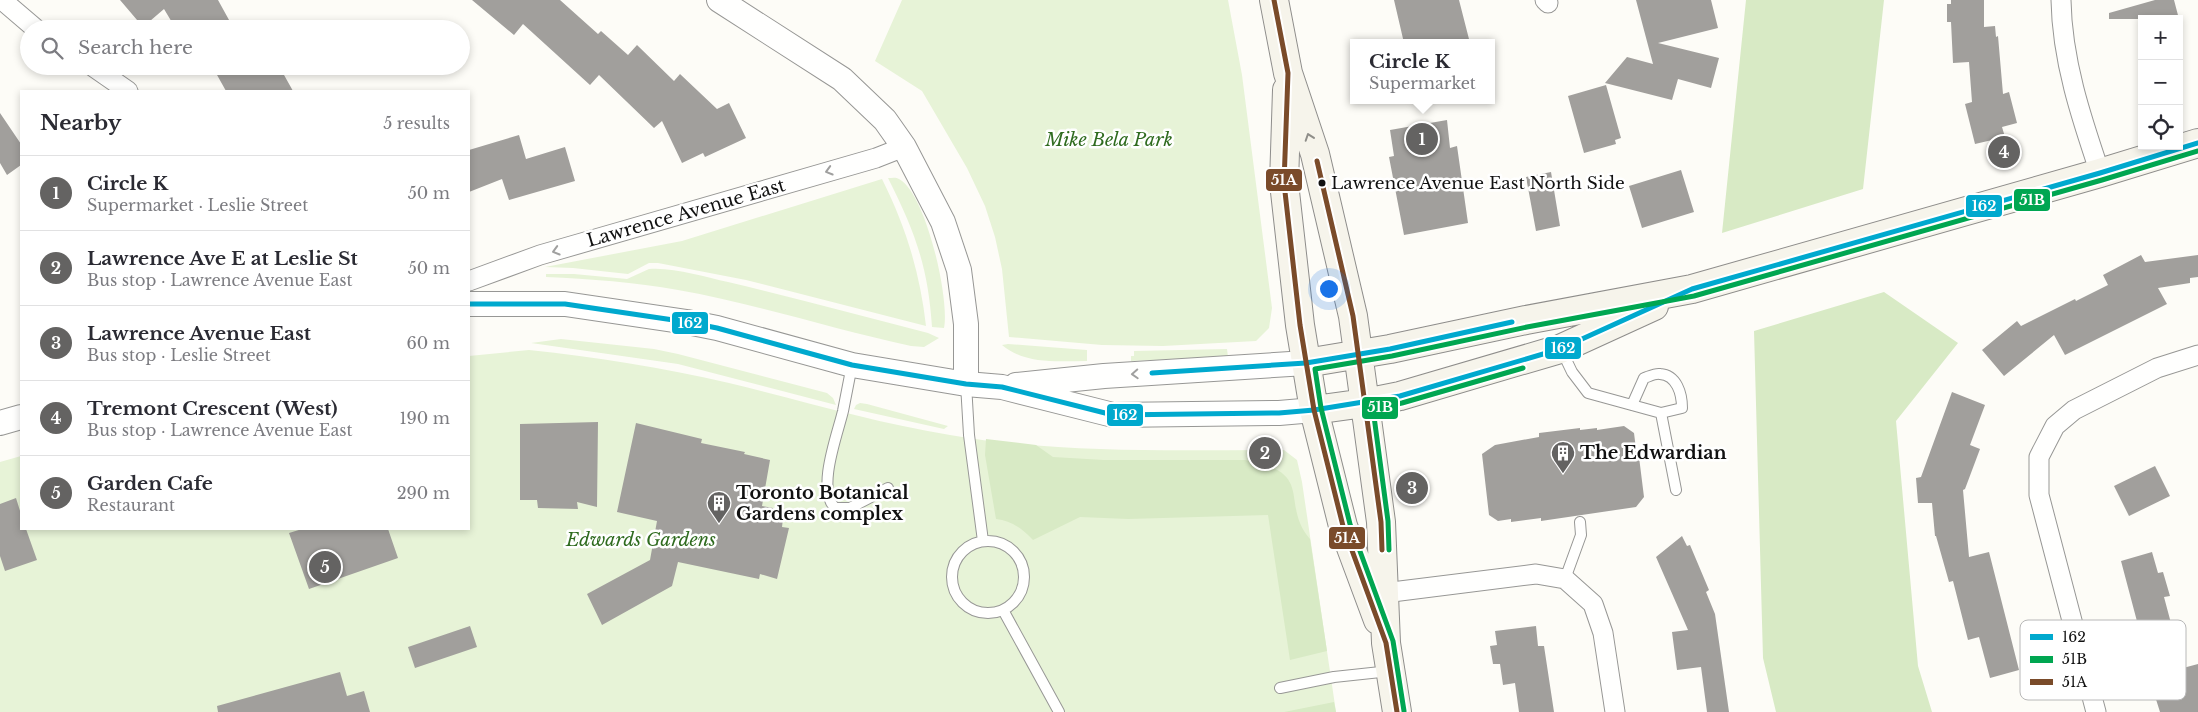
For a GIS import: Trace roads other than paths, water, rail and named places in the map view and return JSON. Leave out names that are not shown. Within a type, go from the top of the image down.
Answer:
[{"type":"main road","points":[[1274,0],[1288,73],[1316,159],[1353,316],[1381,522],[1386,643],[1397,712]]},
{"type":"main road","points":[[1288,73],[1284,182],[1306,363],[1314,410],[1343,526],[1386,643]]},
{"type":"main road","points":[[1306,363],[1359,355],[1526,320],[1692,289],[2100,173],[2198,143]]},
{"type":"main road","points":[[1314,410],[1400,396],[1560,349],[1692,289]]},
{"type":"street","points":[[2,0],[25,20]]},
{"type":"street","points":[[719,0],[842,79],[885,120],[904,147],[943,222],[959,270],[966,324],[966,384]]},
{"type":"street","points":[[2061,0],[2061,23],[2070,72],[2082,121],[2100,173]]},
{"type":"street","points":[[105,75],[127,90]]},
{"type":"street","name":"Lawrence Avenue East","points":[[470,282],[540,255],[876,158],[904,147]]},
{"type":"street","points":[[470,304],[565,304],[652,316],[717,328],[852,365],[966,384],[1002,387],[1113,415],[1279,413],[1314,410]]},
{"type":"street","points":[[2072,620],[2039,495],[2039,457],[2055,426],[2074,410],[2157,368],[2198,356]]},
{"type":"street","points":[[1002,387],[1104,376],[1306,363]]},
{"type":"street","points":[[0,424],[20,417]]},
{"type":"street","points":[[1384,594],[1536,574],[1565,579],[1593,604],[1603,633],[1615,712]]},
{"type":"lane","points":[[1560,349],[1572,372],[1588,393],[1661,413],[1682,408],[1682,395],[1675,381],[1660,374],[1644,378],[1632,405]]},
{"type":"lane","points":[[852,365],[829,465],[828,488],[830,499],[836,508],[848,509],[888,488]]},
{"type":"lane","points":[[966,384],[969,435],[983,540]]},
{"type":"lane","points":[[1661,413],[1676,490]]},
{"type":"lane","points":[[1565,579],[1581,535],[1580,522]]},
{"type":"lane","points":[[983,540],[1005,544],[1014,550],[1020,559],[1024,570],[1025,582],[1020,594],[1013,603],[1003,610],[992,613],[981,612],[971,608],[962,601],[956,592],[952,582],[955,563],[959,555],[974,543],[983,540]]},
{"type":"lane","points":[[1003,610],[1059,712]]},
{"type":"lane","points":[[1280,688],[1334,678],[1391,671]]},
{"type":"place","name":"Circle K","points":[[1422,139]]},
{"type":"place","name":"Tremont Crescent (West)","points":[[2004,152]]},
{"type":"place","name":"Lawrence Avenue East North Side","points":[[1322,183]]},
{"type":"place","name":"Lawrence Ave E at Leslie St","points":[[1265,453]]},
{"type":"place","name":"The Edwardian","points":[[1563,474]]},
{"type":"place","name":"Lawrence Avenue East","points":[[1412,488]]},
{"type":"place","name":"Toronto Botanical Gardens complex","points":[[719,524]]},
{"type":"place","name":"Garden Cafe","points":[[325,567]]},
{"type":"park label","name":"Mike Bela Park","points":[[1109,140]]},
{"type":"park label","name":"Edwards Gardens","points":[[641,540]]}]
